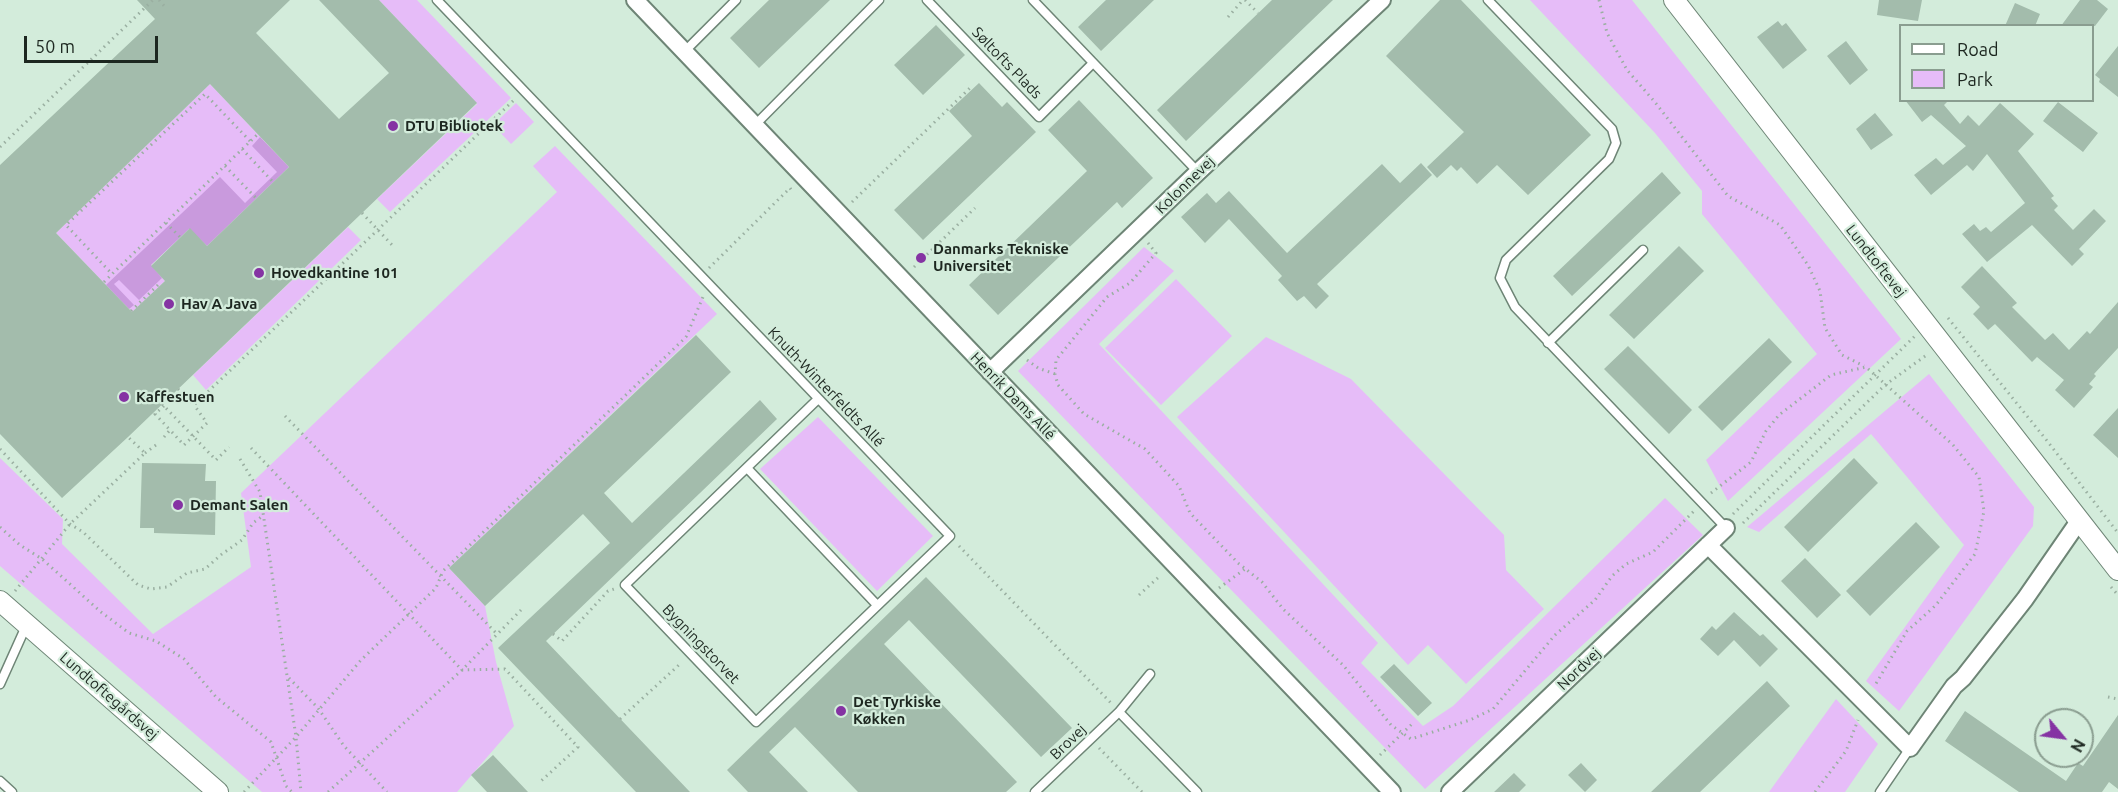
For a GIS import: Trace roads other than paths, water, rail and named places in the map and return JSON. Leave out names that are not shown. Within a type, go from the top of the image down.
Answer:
[{"type":"street","name":"Henrik Dams Allé","points":[[635,0],[1392,792]]},
{"type":"street","name":"Kolonnevej","points":[[990,372],[1198,172],[1382,0]]},
{"type":"street","name":"Lundtoftevej","points":[[1674,0],[2118,570]]},
{"type":"street","points":[[1708,545],[1910,748],[1954,686],[1963,678],[2025,599],[2079,521]]},
{"type":"street","name":"Nordvej","points":[[1450,792],[1726,528]]},
{"type":"street","name":"Lundtoftegårdsvej","points":[[2,602],[218,792]]},
{"type":"lane","name":"Knuth-Winterfeldts Allé","points":[[437,0],[950,536]]},
{"type":"lane","points":[[684,52],[736,0]]},
{"type":"lane","points":[[755,125],[879,0]]},
{"type":"lane","name":"Søltofts Plads","points":[[927,0],[1039,117],[1093,63]]},
{"type":"lane","points":[[1033,0],[1198,172]]},
{"type":"lane","points":[[1488,0],[1612,129],[1616,143],[1609,159],[1506,260],[1500,278],[1515,307],[1726,528]]},
{"type":"lane","points":[[1548,343],[1643,250]]},
{"type":"lane","points":[[818,399],[747,468],[878,605]]},
{"type":"lane","name":"Bygningstorvet","points":[[747,468],[625,585],[756,722],[950,536]]},
{"type":"lane","points":[[0,684],[27,624]]},
{"type":"lane","name":"Brovej","points":[[1035,792],[1119,712],[1150,674]]},
{"type":"lane","points":[[1119,712],[1197,792]]},
{"type":"lane","points":[[1880,792],[1910,748]]},
{"type":"lane","points":[[0,781],[12,792]]},
{"type":"place","name":"DTU Bibliotek","points":[[393,126]]},
{"type":"place","name":"Danmarks Tekniske Universitet","points":[[921,258]]},
{"type":"place","name":"Hovedkantine 101","points":[[259,273]]},
{"type":"place","name":"Hav A Java","points":[[169,304]]},
{"type":"place","name":"Kaffestuen","points":[[124,397]]},
{"type":"place","name":"Demant Salen","points":[[178,505]]},
{"type":"place","name":"Det Tyrkiske Køkken","points":[[841,711]]}]
